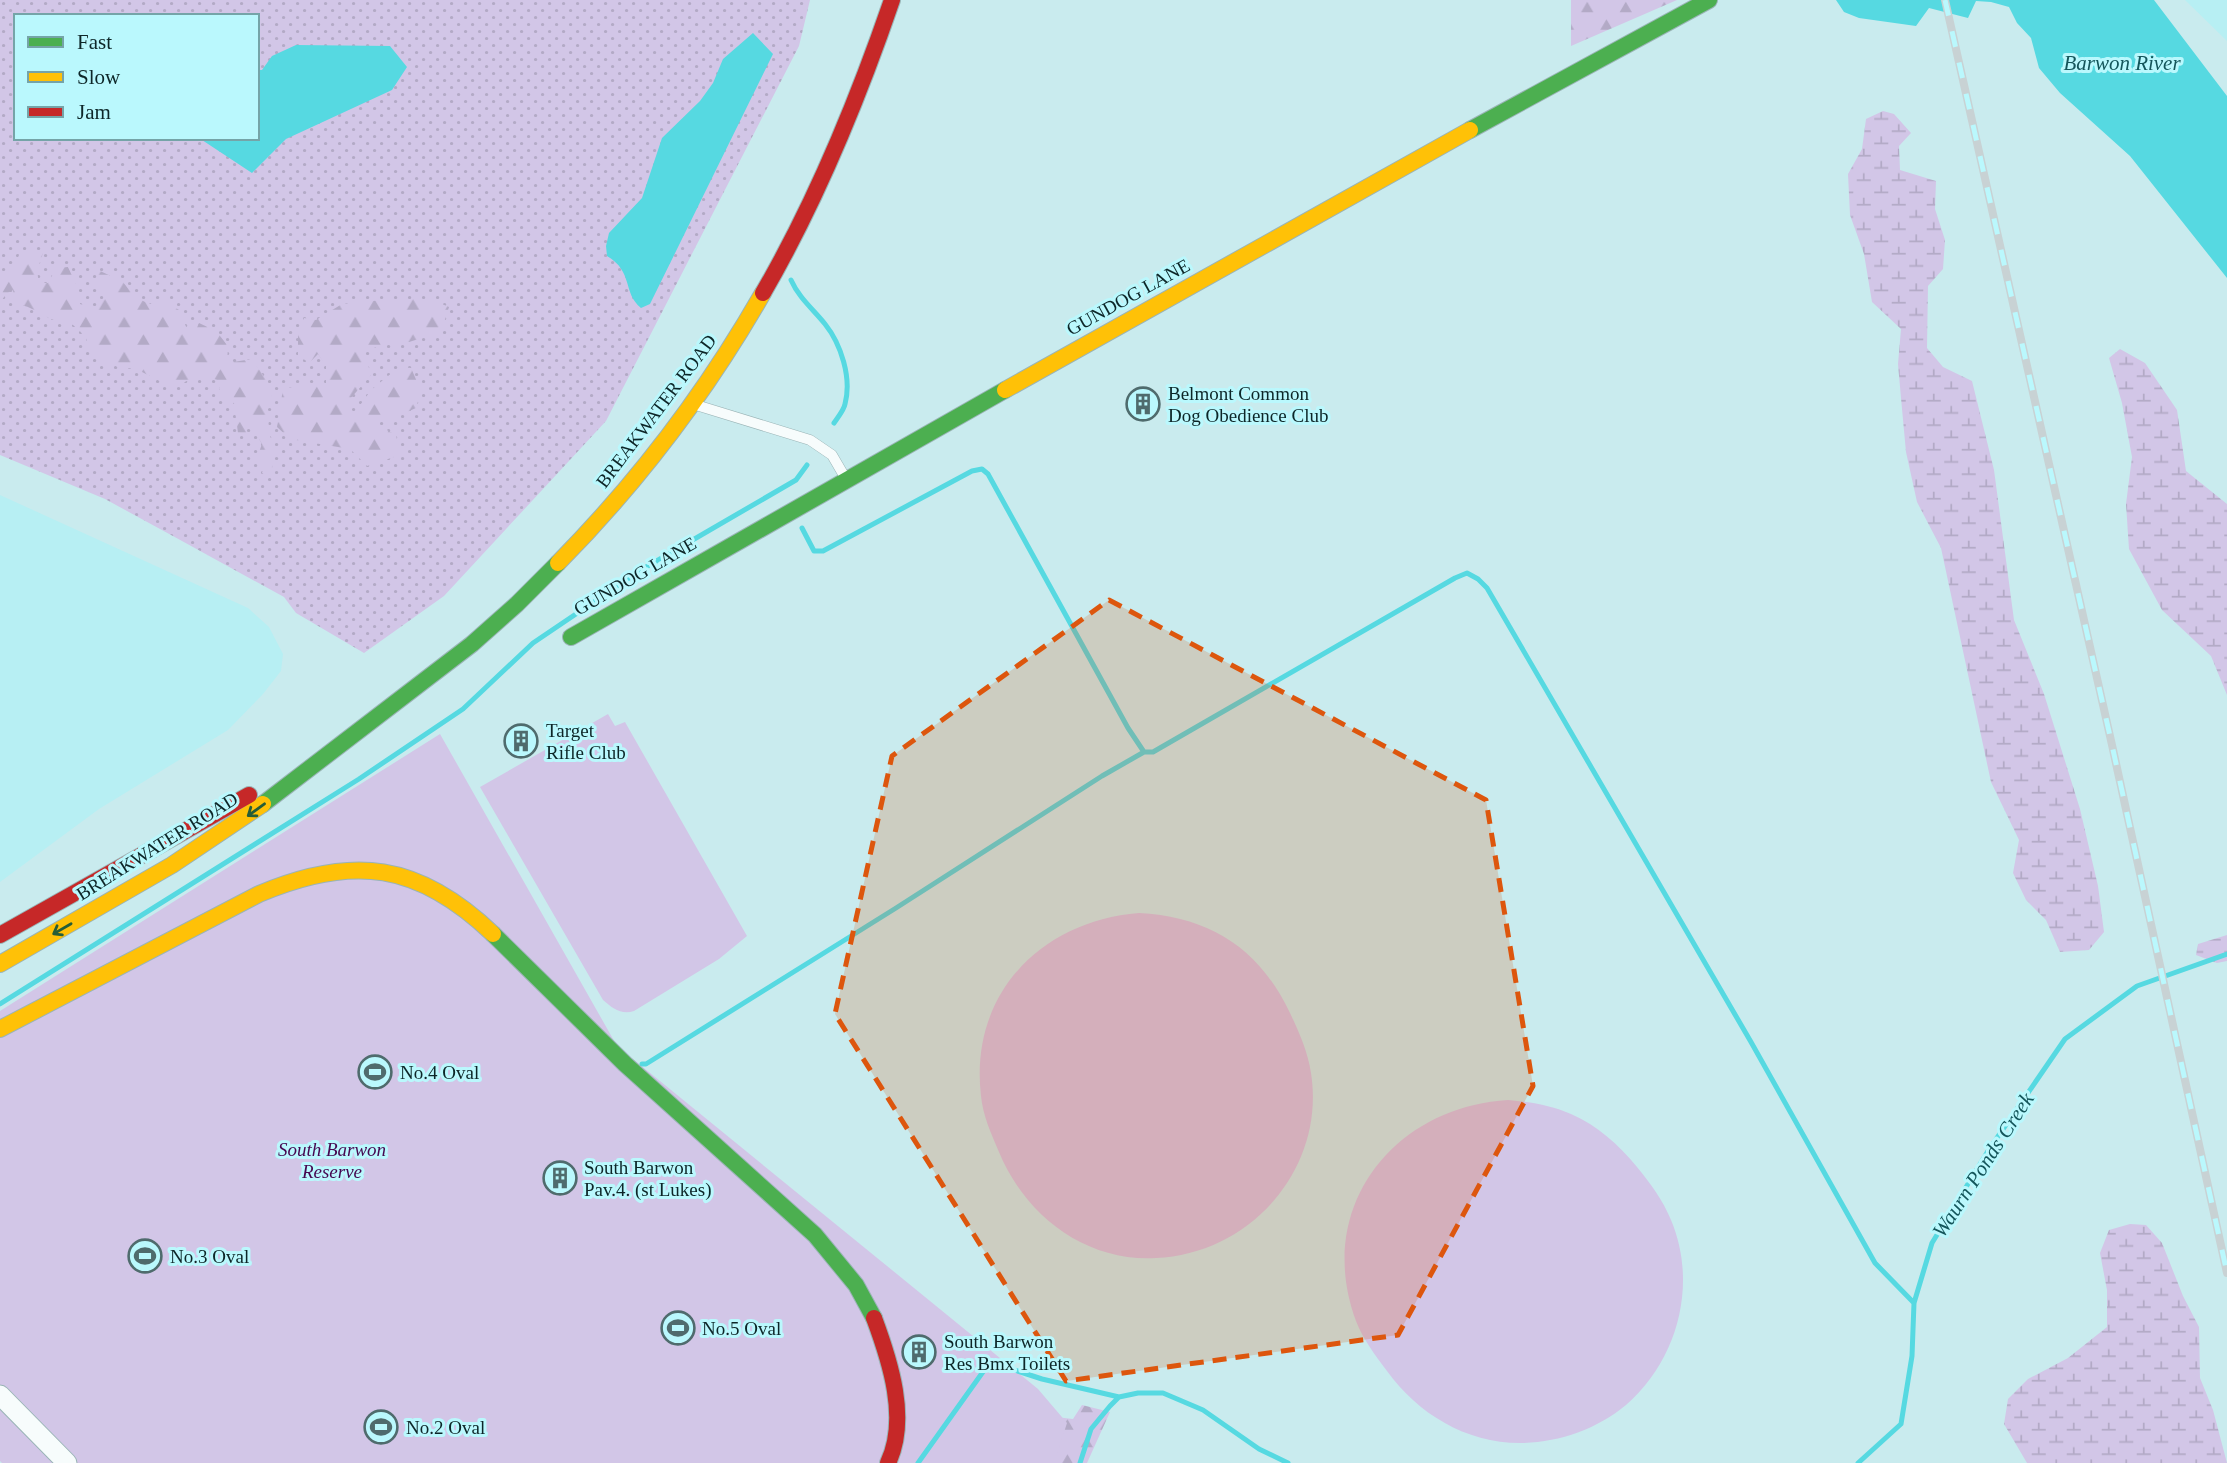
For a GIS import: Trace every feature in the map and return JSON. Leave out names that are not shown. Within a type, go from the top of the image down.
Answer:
[{"type":"street","name":"BREAKWATER ROAD","points":[[0,964],[126,892],[230,828],[434,676],[516,605],[583,538],[640,472],[692,404],[791,246],[840,145],[891,0]]},
{"type":"street","name":"GUNDOG LANE","points":[[571,637],[1334,205],[1709,0]]},
{"type":"street","name":"BREAKWATER ROAD","points":[[0,935],[328,753]]},
{"type":"street","points":[[0,1029],[259,894],[294,879],[324,872],[350,870],[394,875],[425,884],[459,904],[487,928],[607,1048],[803,1221],[842,1264],[868,1306],[887,1353],[895,1405],[895,1442],[888,1463]]},
{"type":"street","points":[[0,1395],[67,1463]]},
{"type":"lane","points":[[692,404],[810,440],[832,455],[847,479]]},
{"type":"highlighted area","points":[[1109,600],[1486,800],[1533,1086],[1398,1335],[1066,1381],[835,1014],[892,756]]},
{"type":"shaded area","points":[[2185,0],[2227,0],[2227,41]]},
{"type":"shaded area","points":[[0,495],[248,608],[269,627],[283,654],[281,671],[228,730],[99,809],[0,882]]},
{"type":"green space","points":[[0,0],[810,0],[799,46],[606,421],[444,596],[364,653],[296,613],[284,597],[105,499],[0,455]]},
{"type":"green space","points":[[1571,0],[1677,0],[1571,46]]},
{"type":"green space","points":[[1883,111],[1894,114],[1911,133],[1899,146],[1900,170],[1936,181],[1935,209],[1945,240],[1943,269],[1928,286],[1927,348],[1943,367],[1972,381],[1994,470],[2014,620],[2044,694],[2080,809],[2098,886],[2104,932],[2089,950],[2060,952],[2046,920],[2026,900],[2013,873],[2019,840],[1991,782],[1941,548],[1917,502],[1906,452],[1901,398],[1898,364],[1901,329],[1872,302],[1864,254],[1850,215],[1848,174],[1862,149],[1866,119]]},
{"type":"green space","points":[[33,248],[43,253],[37,271],[39,283],[48,283],[56,268],[68,267],[79,291],[80,304],[97,309],[104,298],[94,281],[100,271],[122,281],[136,298],[150,304],[161,298],[179,310],[187,329],[196,330],[199,323],[216,331],[228,346],[227,363],[252,359],[267,381],[272,395],[268,409],[269,434],[275,447],[273,473],[268,477],[262,473],[264,466],[258,455],[262,444],[250,424],[247,423],[246,438],[238,433],[234,403],[223,401],[219,388],[223,382],[200,377],[179,386],[164,383],[136,369],[118,367],[100,359],[89,349],[86,338],[68,321],[61,322],[19,305],[14,300],[13,290],[6,294],[0,303],[0,270],[6,273],[15,266],[19,255]]},
{"type":"green space","points":[[430,299],[449,307],[441,332],[364,351],[371,375],[350,399],[353,415],[371,390],[399,367],[411,368],[421,391],[416,408],[386,421],[370,421],[396,435],[400,455],[367,466],[350,449],[290,439],[277,427],[283,389],[326,383],[326,365],[318,354],[309,363],[298,355],[298,335],[304,318],[316,320],[342,304]]},
{"type":"green space","points":[[2120,349],[2145,363],[2177,410],[2186,471],[2227,504],[2227,695],[2211,656],[2162,610],[2129,549],[2126,504],[2132,457],[2122,403],[2109,358]]},
{"type":"green space","points":[[608,714],[615,726],[625,722],[747,936],[719,959],[629,1012],[617,1010],[603,1000],[480,787]]},
{"type":"green space","name":"South Barwon Reserve","points":[[440,734],[617,1046],[1038,1389],[1067,1423],[1054,1463],[0,1461],[0,1011]]},
{"type":"green space","points":[[1139,913],[1188,921],[1210,929],[1247,954],[1263,971],[1278,990],[1300,1035],[1311,1073],[1313,1108],[1306,1142],[1293,1173],[1274,1200],[1250,1223],[1222,1241],[1190,1253],[1156,1258],[1105,1252],[1082,1243],[1041,1214],[1010,1175],[988,1124],[981,1096],[980,1059],[987,1026],[1000,995],[1019,969],[1043,948],[1071,931],[1104,919]]},
{"type":"green space","points":[[2227,935],[2227,961],[2217,963],[2196,955],[2198,944]]},
{"type":"green space","points":[[1508,1100],[1540,1104],[1563,1111],[1590,1124],[1615,1143],[1642,1173],[1664,1206],[1679,1244],[1683,1270],[1678,1320],[1670,1344],[1644,1387],[1615,1413],[1578,1433],[1523,1443],[1502,1442],[1464,1432],[1446,1424],[1413,1401],[1387,1371],[1362,1334],[1356,1321],[1346,1279],[1346,1240],[1355,1203],[1373,1171],[1398,1143],[1430,1122],[1467,1107]]},
{"type":"green space","points":[[2130,1224],[2146,1225],[2162,1243],[2183,1296],[2199,1327],[2200,1378],[2213,1410],[2227,1463],[2027,1463],[2004,1424],[2008,1399],[2028,1379],[2068,1358],[2107,1327],[2107,1290],[2100,1253],[2109,1230]]},
{"type":"green space","points":[[1082,1405],[1110,1412],[1087,1463],[1013,1463],[1047,1416],[1073,1419]]},
{"type":"water","name":"Barwon River","points":[[1836,0],[2154,0],[2227,96],[2227,278],[2130,156],[2060,93],[2039,68],[2031,38],[2017,23],[2009,7],[1976,1],[1968,18],[1929,8],[1916,26],[1859,18],[1844,12]]},
{"type":"water","points":[[753,33],[773,54],[650,304],[641,308],[631,295],[625,275],[607,256],[609,233],[642,198],[662,138],[700,101],[713,83],[723,59]]},
{"type":"water","points":[[296,45],[390,46],[407,67],[392,90],[286,139],[252,173],[202,140],[259,140],[259,70],[262,70],[272,56]]},
{"type":"waterway","points":[[791,280],[802,298],[831,332],[844,362],[847,394],[843,409],[834,423]]},
{"type":"waterway","points":[[0,1004],[359,779],[463,709],[533,643],[641,570],[796,480],[807,465]]},
{"type":"waterway","points":[[802,528],[814,551],[823,551],[972,471],[982,469],[988,474],[1128,728],[1144,752],[1153,752],[1455,578],[1467,573],[1478,579],[1487,588],[1751,1042],[1875,1263],[1914,1303]]},
{"type":"waterway","points":[[642,1064],[646,1064],[1144,752]]},
{"type":"waterway","name":"Waurn Ponds Creek","points":[[1858,1463],[1901,1424],[1912,1356],[1914,1303],[1932,1243],[1988,1151],[2065,1039],[2137,986],[2227,954]]},
{"type":"waterway","points":[[918,1463],[990,1362],[1042,1379],[1119,1397]]},
{"type":"waterway","name":"Waurn Ponds Creek","points":[[1080,1463],[1091,1429],[1110,1406],[1119,1397],[1138,1393],[1163,1393],[1203,1410],[1259,1449],[1288,1463]]},
{"type":"railway","points":[[1945,0],[2227,1273]]},
{"type":"traffic: fast","points":[[1470,130],[1709,0]]},
{"type":"traffic: fast","points":[[571,637],[1005,390]]},
{"type":"traffic: fast","points":[[263,804],[472,644],[558,563]]},
{"type":"traffic: fast","points":[[493,934],[625,1064],[815,1235],[856,1285],[874,1318]]},
{"type":"traffic: slow","points":[[1005,390],[1470,130]]},
{"type":"traffic: slow","points":[[558,563],[615,501],[669,435],[718,365],[763,293]]},
{"type":"traffic: slow","points":[[0,964],[172,865],[263,804]]},
{"type":"traffic: slow","points":[[0,1029],[259,894],[325,873],[355,870],[384,872],[411,880],[438,892],[466,910],[493,934]]},
{"type":"traffic: jam","points":[[763,293],[783,258],[835,150],[892,0]]},
{"type":"traffic: jam","points":[[0,935],[249,795]]},
{"type":"traffic: jam","points":[[874,1318],[891,1371],[897,1409],[897,1428],[888,1463]]},
{"type":"place","name":"Belmont Common Dog Obedience Club","points":[[1143,404]]},
{"type":"place","name":"Target Rifle Club","points":[[521,741]]},
{"type":"place","name":"No.4 Oval","points":[[375,1072]]},
{"type":"place","name":"South Barwon Pav.4. (st Lukes)","points":[[560,1178]]},
{"type":"place","name":"No.3 Oval","points":[[145,1256]]},
{"type":"place","name":"No.5 Oval","points":[[678,1328]]},
{"type":"place","name":"South Barwon Res Bmx Toilets","points":[[919,1352]]},
{"type":"place","name":"No.2 Oval","points":[[381,1427]]}]
